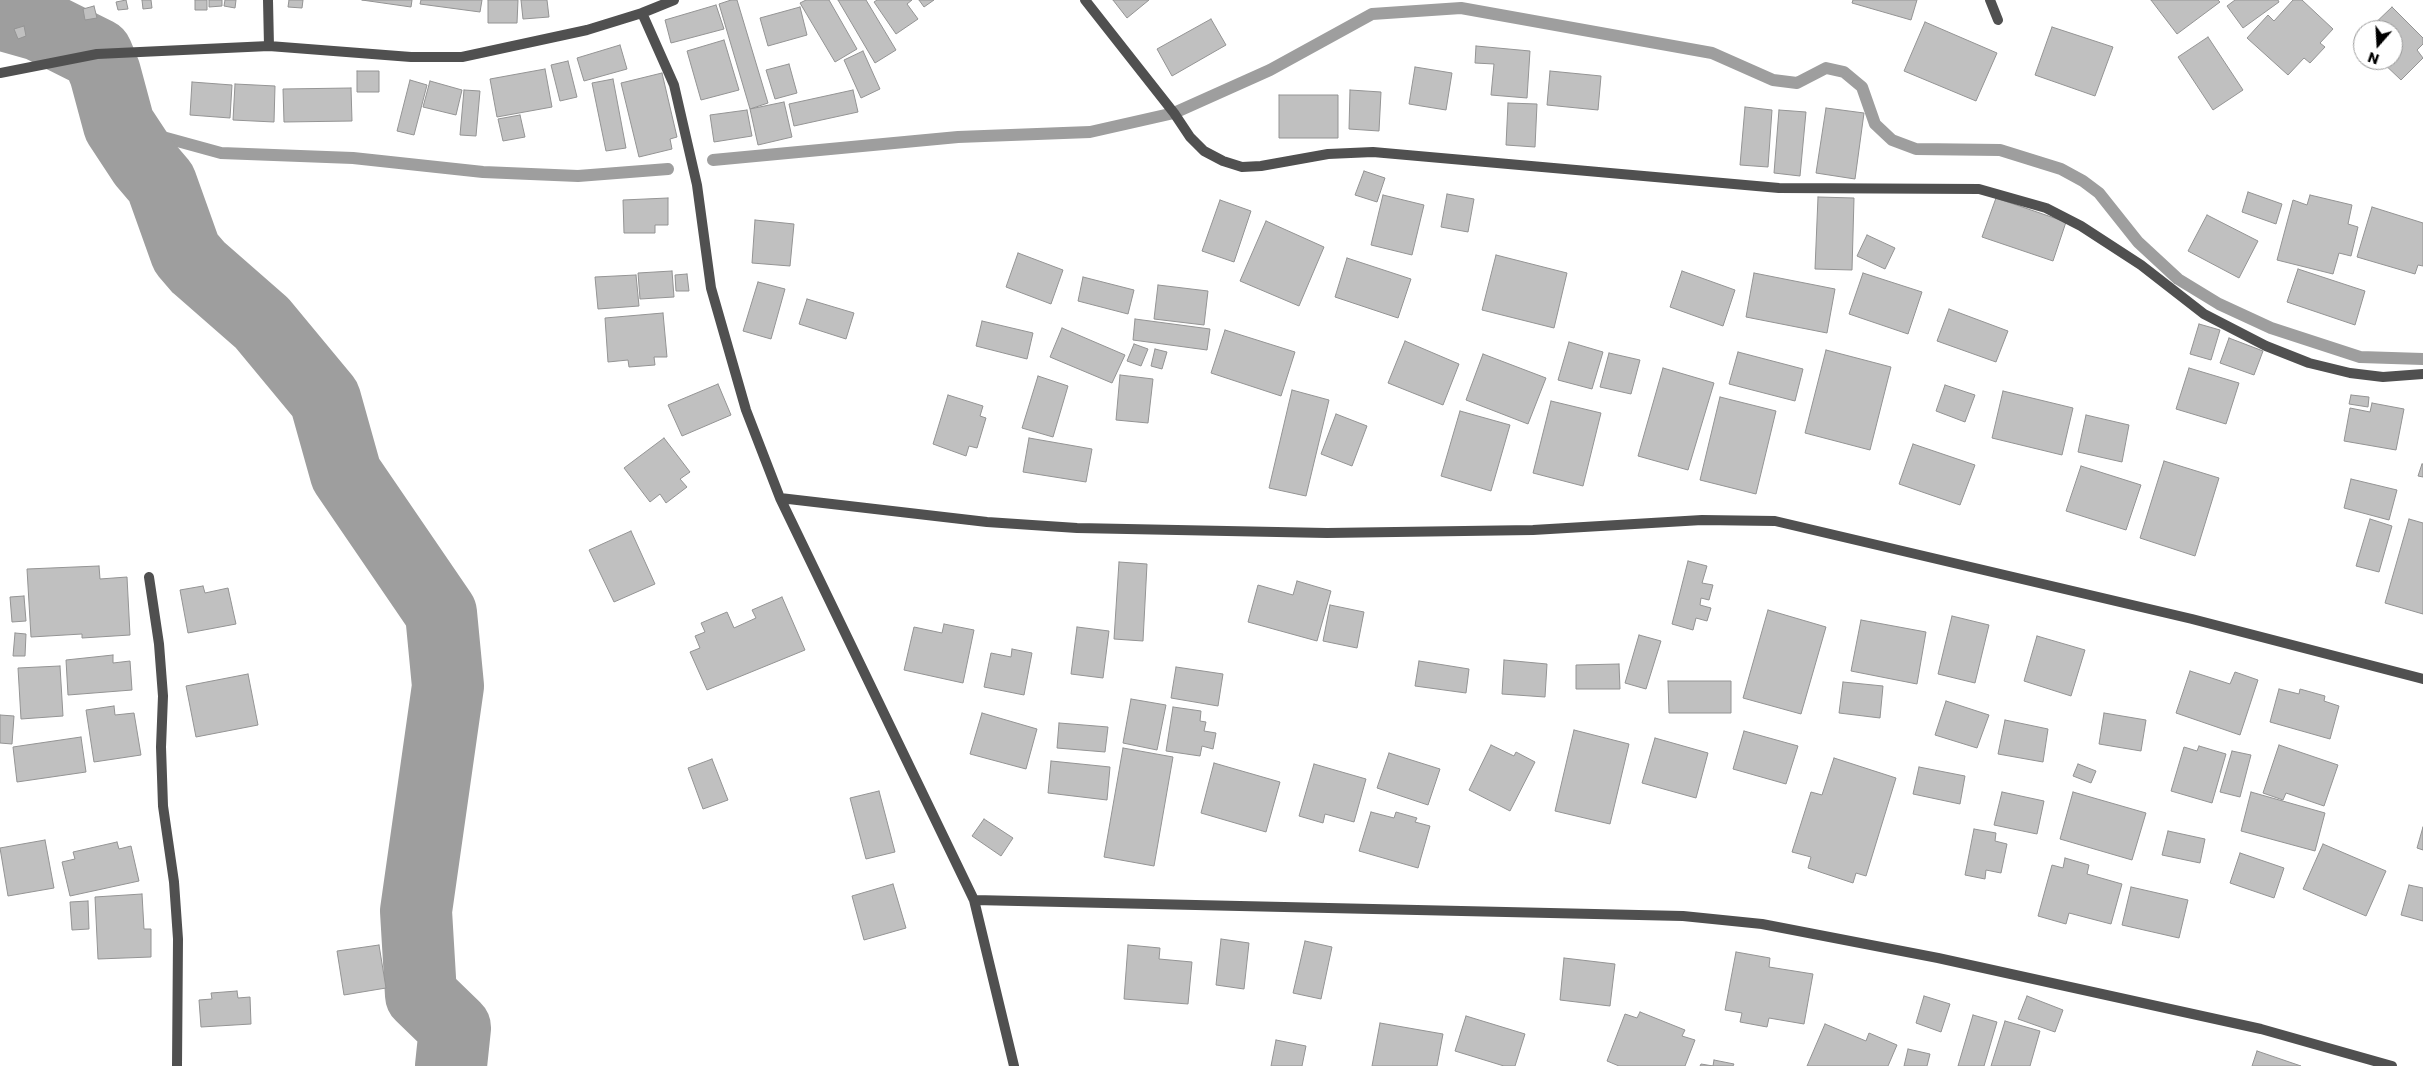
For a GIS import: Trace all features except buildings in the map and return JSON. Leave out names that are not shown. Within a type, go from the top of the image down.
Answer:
[{"type":"street","points":[[268,0],[269,46]]},
{"type":"street","points":[[0,73],[97,54],[269,46],[410,57],[462,57],[527,44],[642,13],[674,0]]},
{"type":"street","points":[[1085,0],[1190,137],[1204,152],[1223,162],[1242,167],[1261,166],[1328,154],[1373,152],[1779,188],[1979,189],[2046,208],[2081,226],[2141,265],[2204,314],[2266,346],[2309,363],[2350,374],[2382,377],[2423,374]]},
{"type":"street","points":[[1990,0],[1998,20]]},
{"type":"street","points":[[642,13],[674,85],[697,185],[711,288],[746,410],[780,498],[974,900],[1014,1066]]},
{"type":"street","points":[[780,498],[987,522],[1087,528],[1327,533],[1533,530],[1702,520],[1775,521],[2192,618],[2423,679]]},
{"type":"street","points":[[149,577],[159,644],[163,696],[161,747],[163,806],[174,882],[178,939],[177,1066]]},
{"type":"street","points":[[974,900],[1683,916],[1762,924],[1938,958],[2261,1029],[2392,1066]]},
{"type":"waterway","points":[[713,160],[958,137],[1090,132],[1174,113],[1270,70],[1372,14],[1461,8],[1712,53],[1773,80],[1797,83],[1826,68],[1844,72],[1862,87],[1875,124],[1892,140],[1916,149],[2000,150],[2061,169],[2083,181],[2099,193],[2138,242],[2178,279],[2219,304],[2271,328],[2360,357],[2423,359]]},
{"type":"waterway","points":[[0,14],[39,25],[97,54],[105,73],[119,125],[144,163],[161,183],[186,253],[198,267],[262,323],[325,399],[346,474],[441,613],[448,686],[416,911],[421,995],[455,1028],[451,1066]]},
{"type":"waterway","points":[[119,125],[221,153],[353,158],[483,172],[578,176],[668,169]]}]
